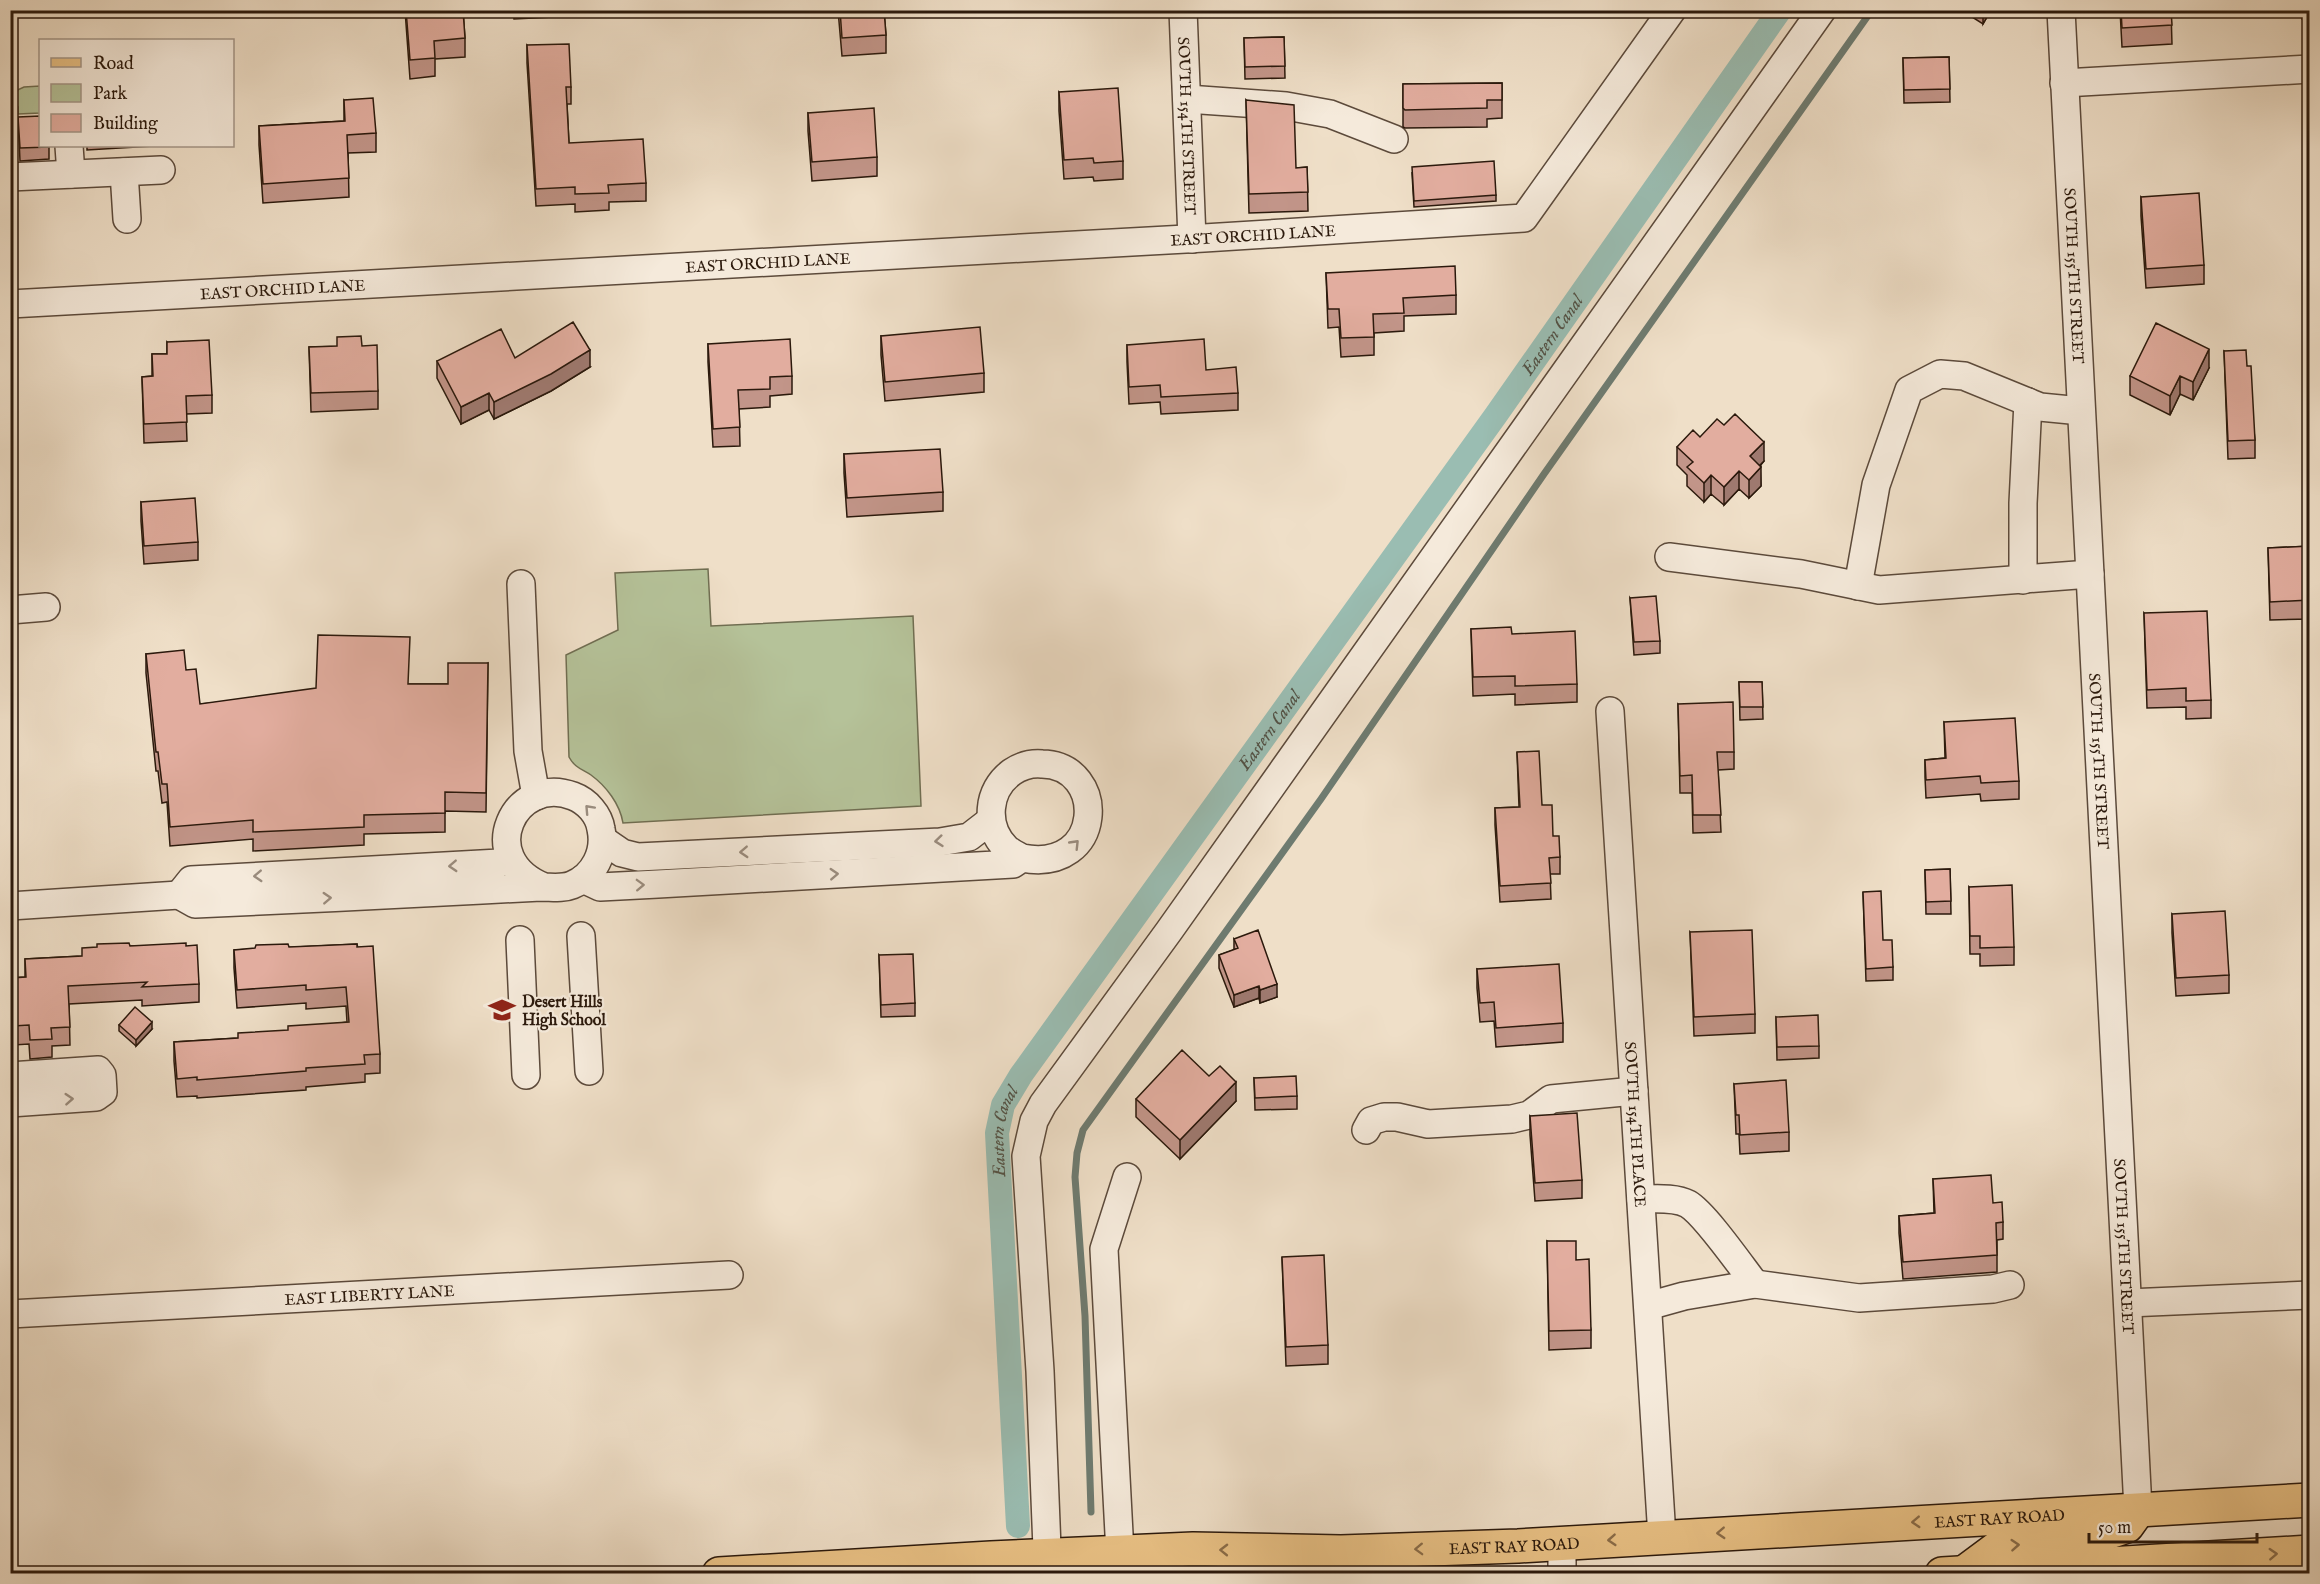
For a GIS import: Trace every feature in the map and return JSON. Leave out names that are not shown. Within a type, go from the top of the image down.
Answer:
[{"type":"main road","name":"EAST RAY ROAD","points":[[719,1574],[1048,1565],[1120,1553],[1193,1549],[1562,1558],[1662,1537],[2310,1500]]},
{"type":"main road","points":[[1953,1573],[2000,1546],[2091,1538],[2127,1526],[2138,1509]]},
{"type":"main road","points":[[1953,1573],[2310,1552]]},
{"type":"street","name":"SOUTH 154TH STREET","points":[[1184,10],[1192,239]]},
{"type":"street","name":"EAST ORCHID LANE","points":[[10,304],[1192,239],[1524,218],[1672,10]]},
{"type":"street","points":[[1048,1565],[1040,1371],[1026,1156],[1034,1120],[1043,1104],[1169,931],[1822,10]]},
{"type":"street","name":"SOUTH 155TH STREET","points":[[2061,10],[2138,1509]]},
{"type":"street","points":[[2064,82],[2310,69]]},
{"type":"street","points":[[1187,99],[1286,106],[1330,114],[1394,139]]},
{"type":"street","points":[[69,147],[71,174]]},
{"type":"street","points":[[10,177],[161,170]]},
{"type":"street","points":[[123,172],[127,219]]},
{"type":"street","points":[[1858,586],[1876,485],[1909,390],[1940,374],[1964,376],[2040,407],[2082,411]]},
{"type":"street","points":[[2023,580],[2023,503],[2028,402]]},
{"type":"street","points":[[1669,557],[1801,574],[1879,590],[2090,574]]},
{"type":"street","points":[[521,584],[528,752],[536,796]]},
{"type":"street","points":[[10,610],[46,607]]},
{"type":"street","name":"SOUTH 154TH PLACE","points":[[1610,711],[1662,1537]]},
{"type":"street","points":[[1033,764],[1049,764],[1064,769],[1076,778],[1084,791],[1088,806],[1088,823],[1081,839],[1070,851],[1055,859],[1038,861],[1022,858],[1007,849],[997,836],[991,820],[991,803],[996,789],[1006,776],[1018,768],[1033,764]]},
{"type":"street","points":[[10,906],[179,895],[195,904],[564,887],[583,879],[593,869],[600,855],[603,840],[598,821],[587,804],[562,793],[549,792],[525,802],[510,821],[507,833],[509,857],[517,871],[529,881],[544,887]]},
{"type":"street","points":[[603,840],[622,853],[638,857],[940,842],[969,837],[991,820]]},
{"type":"street","points":[[179,895],[191,880],[499,864],[509,857]]},
{"type":"street","points":[[583,879],[600,886],[658,884],[1013,864],[1022,858]]},
{"type":"street","points":[[581,936],[590,1071]]},
{"type":"street","points":[[520,940],[526,1075]]},
{"type":"street","points":[[10,1076],[98,1070],[102,1075],[103,1092],[96,1097],[10,1103]]},
{"type":"street","points":[[1366,1130],[1371,1121],[1384,1117],[1397,1117],[1428,1124],[1512,1119],[1529,1115],[1551,1099],[1634,1091]]},
{"type":"street","points":[[1120,1553],[1104,1249],[1127,1177]]},
{"type":"street","points":[[1641,1199],[1675,1200],[1688,1204],[1755,1284]]},
{"type":"street","name":"EAST LIBERTY LANE","points":[[10,1314],[729,1275]]},
{"type":"street","points":[[1648,1306],[1684,1296],[1755,1284],[1859,1298],[1902,1297],[2010,1286]]},
{"type":"street","points":[[2128,1303],[2310,1295]]},
{"type":"green space","points":[[39,86],[39,113],[18,114],[18,107],[11,107],[11,93],[24,87]]},
{"type":"green space","points":[[708,569],[711,626],[913,616],[921,806],[623,823],[616,802],[607,790],[591,775],[576,766],[569,757],[566,655],[618,630],[615,573]]},
{"type":"building","points":[[406,10],[463,10],[465,38],[434,41],[435,58],[410,60]]},
{"type":"building","points":[[840,10],[884,10],[886,35],[842,38]]},
{"type":"building","points":[[2121,10],[2171,10],[2172,25],[2122,28]]},
{"type":"building","points":[[10,29],[12,57],[10,57]]},
{"type":"building","points":[[1284,37],[1285,66],[1245,67],[1244,38]]},
{"type":"building","points":[[569,44],[571,87],[566,87],[569,143],[643,139],[646,183],[608,185],[609,193],[575,194],[575,187],[536,189],[527,45]]},
{"type":"building","points":[[1949,57],[1950,89],[1904,90],[1903,58]]},
{"type":"building","points":[[1502,83],[1502,100],[1487,100],[1487,108],[1405,110],[1403,108],[1403,84]]},
{"type":"building","points":[[1118,88],[1123,161],[1094,163],[1093,158],[1064,160],[1059,92]]},
{"type":"building","points":[[373,98],[376,133],[347,135],[349,178],[263,184],[259,126],[345,121],[344,100]]},
{"type":"building","points":[[1246,100],[1294,105],[1296,168],[1307,167],[1308,192],[1249,194]]},
{"type":"building","points":[[874,108],[877,157],[812,162],[808,113]]},
{"type":"building","points":[[39,116],[39,147],[49,147],[20,148],[18,117]]},
{"type":"building","points":[[1494,161],[1496,195],[1414,201],[1412,167]]},
{"type":"building","points":[[2199,193],[2204,265],[2146,269],[2141,197]]},
{"type":"building","points":[[1455,266],[1456,295],[1403,298],[1404,313],[1373,314],[1374,337],[1341,338],[1339,309],[1328,309],[1326,273]]},
{"type":"building","points":[[573,322],[590,350],[551,374],[494,402],[489,393],[461,407],[437,361],[501,329],[515,358]]},
{"type":"building","points":[[2156,323],[2209,349],[2193,382],[2180,376],[2170,396],[2130,376]]},
{"type":"building","points":[[980,327],[984,373],[885,382],[881,336]]},
{"type":"building","points":[[361,336],[362,346],[377,345],[378,391],[311,393],[309,347],[337,346],[337,337]]},
{"type":"building","points":[[790,339],[792,376],[770,377],[770,389],[738,390],[740,427],[713,429],[708,344]]},
{"type":"building","points":[[1204,339],[1206,370],[1236,367],[1238,393],[1161,397],[1160,385],[1129,387],[1127,345]]},
{"type":"building","points":[[209,340],[212,395],[186,396],[187,422],[144,424],[142,377],[153,376],[152,354],[167,354],[167,342]]},
{"type":"building","points":[[2246,350],[2247,366],[2251,366],[2255,440],[2228,441],[2224,351]]},
{"type":"building","points":[[1735,414],[1764,442],[1750,456],[1761,467],[1749,480],[1739,471],[1724,487],[1711,475],[1704,483],[1687,467],[1693,462],[1677,447],[1693,430],[1700,437],[1717,419],[1724,425]]},
{"type":"building","points":[[940,449],[943,492],[847,498],[844,454]]},
{"type":"building","points":[[195,498],[198,542],[144,546],[141,502]]},
{"type":"building","points":[[2310,546],[2310,600],[2270,602],[2268,548]]},
{"type":"building","points":[[1656,596],[1660,641],[1634,642],[1630,598]]},
{"type":"building","points":[[2207,611],[2211,700],[2186,701],[2186,688],[2147,690],[2144,613]]},
{"type":"building","points":[[1511,627],[1512,634],[1575,631],[1577,684],[1515,686],[1515,676],[1473,677],[1471,629]]},
{"type":"building","points":[[318,635],[410,637],[408,684],[448,684],[448,663],[488,663],[486,793],[445,792],[445,813],[364,815],[364,827],[253,832],[253,820],[170,827],[167,784],[162,784],[158,752],[156,752],[146,654],[184,650],[186,670],[196,669],[200,704],[316,688]]},
{"type":"building","points":[[1739,682],[1762,682],[1763,707],[1740,707]]},
{"type":"building","points":[[1733,702],[1734,752],[1717,752],[1721,815],[1693,815],[1692,775],[1680,776],[1678,704]]},
{"type":"building","points":[[2015,718],[2019,781],[1981,783],[1980,776],[1926,780],[1925,760],[1946,758],[1944,722]]},
{"type":"building","points":[[1539,751],[1542,805],[1552,805],[1553,836],[1559,836],[1560,857],[1549,858],[1551,883],[1500,886],[1495,808],[1520,807],[1517,752]]},
{"type":"building","points":[[1950,869],[1951,901],[1926,902],[1925,870]]},
{"type":"building","points":[[2012,885],[2014,947],[1980,948],[1980,936],[1970,936],[1969,887]]},
{"type":"building","points":[[1881,891],[1883,940],[1892,940],[1893,967],[1866,969],[1863,892]]},
{"type":"building","points":[[2225,911],[2229,975],[2176,978],[2172,914]]},
{"type":"building","points":[[1258,930],[1277,984],[1260,990],[1259,986],[1234,995],[1219,955],[1238,948],[1234,939]]},
{"type":"building","points":[[1752,930],[1755,1014],[1694,1017],[1690,932]]},
{"type":"building","points":[[129,943],[130,946],[186,943],[186,946],[197,945],[199,984],[142,987],[147,982],[68,986],[70,1027],[51,1028],[52,1039],[30,1040],[29,1025],[13,1026],[12,1008],[10,1009],[10,978],[26,977],[25,959],[82,956],[82,948],[97,947],[97,944]]},
{"type":"building","points":[[288,944],[289,947],[357,944],[357,947],[373,946],[380,1054],[364,1055],[365,1064],[197,1080],[197,1077],[177,1079],[174,1042],[238,1038],[238,1033],[288,1030],[288,1026],[349,1022],[346,987],[306,990],[306,985],[237,990],[234,950],[255,948],[256,945]]},
{"type":"building","points":[[913,954],[915,1003],[881,1005],[879,955]]},
{"type":"building","points":[[1559,964],[1563,1023],[1496,1028],[1494,1002],[1480,1003],[1477,969]]},
{"type":"building","points":[[135,1007],[152,1022],[136,1040],[119,1025]]},
{"type":"building","points":[[1818,1015],[1819,1046],[1777,1047],[1776,1017]]},
{"type":"building","points":[[1182,1050],[1209,1076],[1220,1066],[1236,1082],[1180,1140],[1136,1099]]},
{"type":"building","points":[[1296,1076],[1297,1096],[1255,1098],[1254,1078]]},
{"type":"building","points":[[1786,1080],[1789,1132],[1740,1135],[1734,1084]]},
{"type":"building","points":[[1577,1113],[1582,1180],[1535,1183],[1530,1116]]},
{"type":"building","points":[[1991,1175],[1993,1203],[2002,1202],[2003,1222],[1996,1223],[1997,1255],[1903,1262],[1899,1216],[1935,1213],[1933,1179]]},
{"type":"building","points":[[1547,1241],[1576,1241],[1576,1260],[1589,1259],[1591,1330],[1549,1331]]},
{"type":"building","points":[[1324,1255],[1328,1345],[1286,1347],[1282,1257]]},
{"type":"waterway","name":"Eastern Canal","points":[[1018,1526],[997,1133],[1003,1105],[1021,1075],[1496,415],[1780,10]]},
{"type":"waterway","points":[[1091,1512],[1085,1316],[1075,1177],[1077,1153],[1083,1130],[1321,799],[1544,474],[1872,10]]},
{"type":"place","name":"Desert Hills High School","points":[[502,1010]]}]
